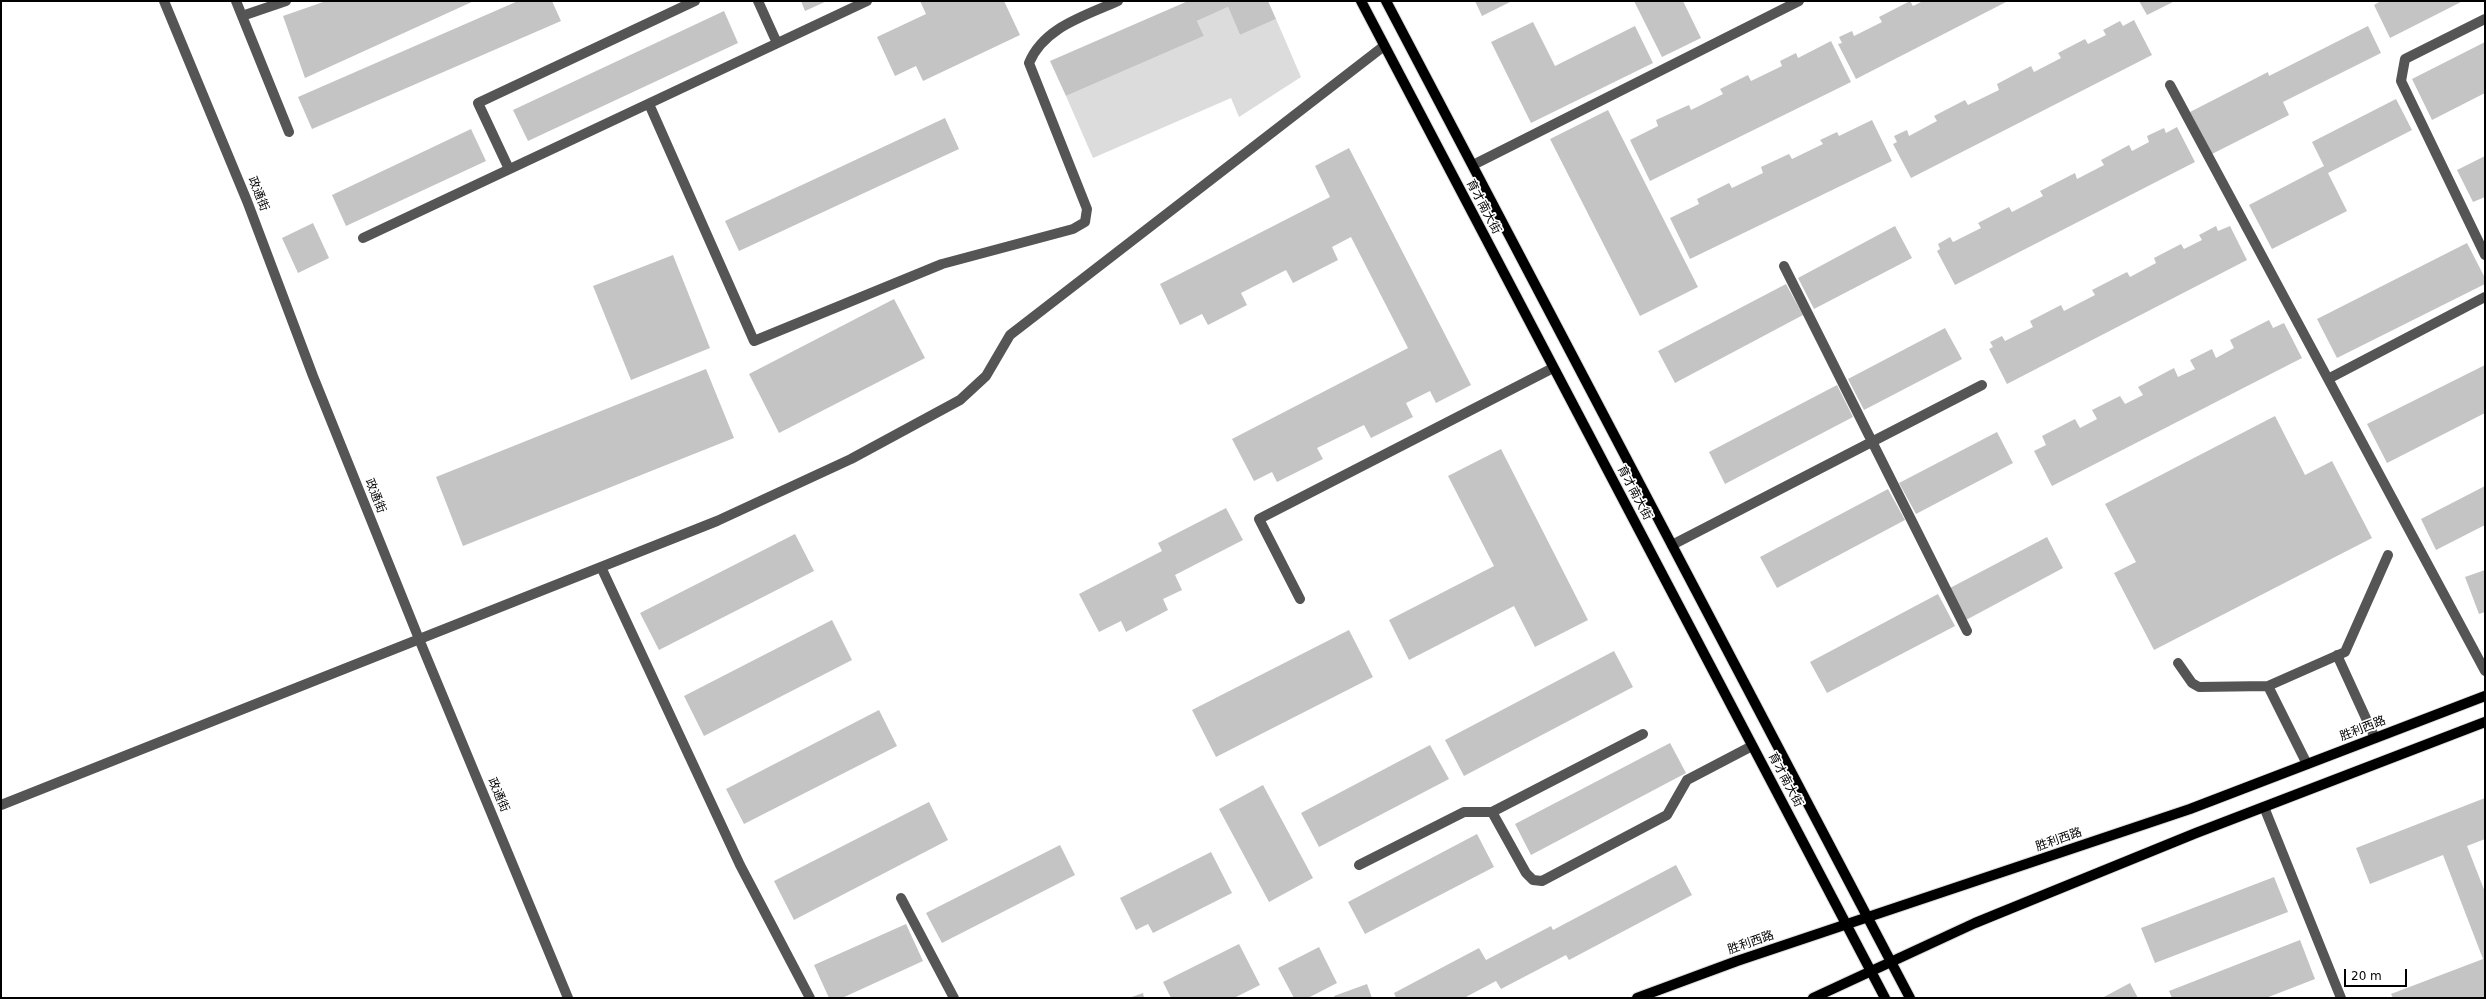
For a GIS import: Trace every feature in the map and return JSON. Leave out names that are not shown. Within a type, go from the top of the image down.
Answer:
[{"type":"main road","name":"育才南大街","points":[[1361,1],[1885,998]]},
{"type":"main road","name":"育才南大街","points":[[1386,1],[1910,998]]},
{"type":"main road","name":"胜利西路","points":[[1637,998],[1846,924],[2190,809],[2485,696]]},
{"type":"main road","points":[[1813,998],[1975,923],[2485,722]]},
{"type":"street","name":"政通街","points":[[164,1],[247,201],[313,376],[419,639],[568,998]]},
{"type":"street","points":[[236,1],[289,132]]},
{"type":"street","points":[[242,16],[286,1]]},
{"type":"street","points":[[509,169],[478,103],[695,1]]},
{"type":"street","points":[[758,1],[777,43]]},
{"type":"street","points":[[363,238],[867,1]]},
{"type":"street","points":[[649,104],[754,341],[942,264],[1073,229],[1085,222],[1087,209],[1029,63],[1034,50],[1054,31],[1118,1]]},
{"type":"street","points":[[1473,165],[1799,1]]},
{"type":"street","points":[[2485,19],[2405,59],[2401,81],[2485,255]]},
{"type":"street","points":[[1,805],[717,521],[851,459],[960,400],[986,376],[1010,335],[1384,46]]},
{"type":"street","points":[[2170,85],[2485,671]]},
{"type":"street","points":[[1784,266],[1967,630]]},
{"type":"street","points":[[2328,379],[2485,297]]},
{"type":"street","points":[[1300,599],[1259,519],[1553,368]]},
{"type":"street","points":[[1672,545],[1982,384]]},
{"type":"street","points":[[2178,662],[2192,683],[2199,687],[2268,686],[2345,652],[2388,555]]},
{"type":"street","points":[[601,567],[740,865],[810,998]]},
{"type":"street","points":[[2337,655],[2375,738]]},
{"type":"street","points":[[2268,686],[2307,764]]},
{"type":"street","points":[[1359,865],[1464,812],[1492,812],[1643,734]]},
{"type":"street","points":[[1492,812],[1526,873],[1533,880],[1542,881],[1667,815],[1687,780],[1752,746]]},
{"type":"street","points":[[2264,808],[2341,998]]},
{"type":"street","points":[[901,898],[954,998]]},
{"type":"shaded area","points":[[1228,7],[1240,35],[1276,19],[1301,77],[1239,117],[1231,98],[1093,158],[1066,96],[1204,36],[1197,21]]},
{"type":"building","points":[[326,1],[474,1],[305,78],[283,16]]},
{"type":"building","points":[[518,1],[552,1],[561,21],[312,129],[298,97]]},
{"type":"building","points":[[801,1],[827,1],[805,11]]},
{"type":"building","points":[[920,1],[1004,1],[1020,35],[923,81],[916,66],[895,76],[877,37],[926,14]]},
{"type":"building","points":[[1188,1],[1268,1],[1276,19],[1240,35],[1228,7],[1197,21],[1204,36],[1066,96],[1050,61]]},
{"type":"building","points":[[1475,1],[1512,1],[1482,16]]},
{"type":"building","points":[[1634,1],[1683,1],[1701,38],[1662,57]]},
{"type":"building","points":[[1910,1],[1913,6],[1923,1],[2008,1],[1856,79],[1838,44],[1842,43],[1839,37],[1852,31],[1854,36],[1882,22],[1879,17]]},
{"type":"building","points":[[2139,1],[2175,1],[2147,15]]},
{"type":"building","points":[[2381,1],[2463,1],[2390,38],[2374,5]]},
{"type":"building","points":[[724,11],[738,43],[528,141],[513,110]]},
{"type":"building","points":[[2134,20],[2152,55],[1911,178],[1893,144],[1897,142],[1894,136],[1907,130],[1909,136],[1937,121],[1934,116],[1965,100],[1968,105],[1999,90],[1997,84],[2031,66],[2034,72],[2061,58],[2058,53],[2085,39],[2088,44],[2106,35],[2103,30],[2120,21],[2123,26]]},
{"type":"building","points":[[1533,22],[1555,66],[1635,26],[1653,63],[1531,123],[1491,42]]},
{"type":"building","points":[[2368,26],[2381,53],[2283,102],[2289,115],[2212,154],[2190,112],[2268,72],[2269,76]]},
{"type":"building","points":[[1831,41],[1851,82],[1650,181],[1630,140],[1658,126],[1656,120],[1689,105],[1691,110],[1723,94],[1720,89],[1748,75],[1751,81],[1782,66],[1780,61],[1796,53],[1798,58]]},
{"type":"building","points":[[2485,42],[2485,93],[2432,120],[2412,79]]},
{"type":"building","points":[[2396,99],[2412,130],[2328,173],[2347,211],[2272,249],[2249,205],[2324,166],[2312,142]]},
{"type":"building","points":[[1608,110],[1698,287],[1640,316],[1550,139]]},
{"type":"building","points":[[945,118],[959,149],[739,251],[725,221]]},
{"type":"building","points":[[1872,120],[1892,161],[1690,259],[1670,218],[1699,204],[1697,199],[1729,183],[1732,188],[1763,173],[1761,167],[1789,154],[1792,159],[1823,144],[1820,140],[1837,132],[1839,136]]},
{"type":"building","points":[[2177,127],[2195,162],[1955,285],[1937,251],[1940,249],[1938,244],[1950,237],[1953,242],[1981,228],[1978,223],[2009,207],[2012,212],[2043,196],[2040,191],[2075,173],[2077,179],[2104,165],[2101,160],[2129,145],[2132,151],[2149,142],[2147,136],[2164,128],[2166,133]]},
{"type":"building","points":[[471,129],[486,161],[346,226],[332,195]]},
{"type":"building","points":[[1349,148],[1471,385],[1436,403],[1430,391],[1406,403],[1413,417],[1371,438],[1364,425],[1317,448],[1323,459],[1277,482],[1272,472],[1254,481],[1232,439],[1408,348],[1351,237],[1332,247],[1338,260],[1293,283],[1286,270],[1241,293],[1247,305],[1208,325],[1202,314],[1180,325],[1160,284],[1330,197],[1315,166]]},
{"type":"building","points":[[2485,156],[2485,197],[2473,202],[2457,170]]},
{"type":"building","points":[[313,223],[329,258],[298,273],[282,238]]},
{"type":"building","points":[[1895,226],[1912,258],[1814,309],[1798,278]]},
{"type":"building","points":[[2216,226],[2218,231],[2230,226],[2247,260],[2007,384],[1989,349],[1993,347],[1990,342],[2002,336],[2005,341],[2033,327],[2030,321],[2061,305],[2064,311],[2095,295],[2092,290],[2127,272],[2130,277],[2156,263],[2154,258],[2181,244],[2184,249],[2202,240],[2199,235]]},
{"type":"building","points":[[2467,243],[2485,278],[2485,284],[2337,358],[2317,319]]},
{"type":"building","points":[[673,255],[710,348],[631,380],[593,286]]},
{"type":"building","points":[[1786,284],[1803,315],[1675,383],[1658,351]]},
{"type":"building","points":[[894,299],[925,358],[779,433],[749,374]]},
{"type":"building","points":[[2269,320],[2273,328],[2284,323],[2302,358],[2052,486],[2034,451],[2046,445],[2042,436],[2075,419],[2080,428],[2097,419],[2092,410],[2120,396],[2125,404],[2143,395],[2138,387],[2174,368],[2178,377],[2195,369],[2190,360],[2212,349],[2216,358],[2234,348],[2230,340]]},
{"type":"building","points":[[1945,328],[1962,359],[1864,410],[1848,379]]},
{"type":"building","points":[[2485,365],[2485,413],[2387,463],[2367,424]]},
{"type":"building","points":[[706,369],[734,438],[463,546],[436,477]]},
{"type":"building","points":[[1837,385],[1853,417],[1725,484],[1709,452]]},
{"type":"building","points":[[2275,416],[2305,475],[2332,461],[2372,538],[2154,650],[2114,573],[2136,562],[2105,504]]},
{"type":"building","points":[[1997,432],[2013,463],[1916,514],[1899,483]]},
{"type":"building","points":[[1501,449],[1588,620],[1535,647],[1514,606],[1409,660],[1389,620],[1494,566],[1448,476]]},
{"type":"building","points":[[2485,486],[2485,525],[2436,550],[2421,519]]},
{"type":"building","points":[[1888,489],[1905,520],[1777,588],[1760,557]]},
{"type":"building","points":[[1226,508],[1243,540],[1175,575],[1182,590],[1163,599],[1168,610],[1126,632],[1121,621],[1099,632],[1079,594],[1162,551],[1158,543]]},
{"type":"building","points":[[795,534],[814,571],[659,650],[640,613]]},
{"type":"building","points":[[2047,537],[2063,568],[1966,620],[1950,588]]},
{"type":"building","points":[[2485,570],[2485,612],[2479,614],[2465,577]]},
{"type":"building","points":[[1938,594],[1955,626],[1827,693],[1810,662]]},
{"type":"building","points":[[832,620],[852,660],[704,736],[684,696]]},
{"type":"building","points":[[1349,630],[1373,677],[1216,757],[1192,710]]},
{"type":"building","points":[[1614,651],[1633,687],[1464,776],[1445,740]]},
{"type":"building","points":[[879,710],[897,746],[744,824],[726,789]]},
{"type":"building","points":[[1670,743],[1686,773],[1531,855],[1515,824]]},
{"type":"building","points":[[1430,745],[1449,779],[1319,847],[1301,813]]},
{"type":"building","points":[[1263,785],[1313,878],[1269,902],[1219,809]]},
{"type":"building","points":[[2485,798],[2485,839],[2467,846],[2485,892],[2485,998],[2393,998],[2391,994],[2483,959],[2443,855],[2370,884],[2356,848]]},
{"type":"building","points":[[929,802],[948,840],[794,920],[774,881]]},
{"type":"building","points":[[1477,834],[1494,867],[1365,934],[1348,902]]},
{"type":"building","points":[[1060,845],[1075,875],[942,943],[926,913]]},
{"type":"building","points":[[1211,852],[1232,893],[1153,933],[1148,924],[1136,930],[1120,898]]},
{"type":"building","points":[[1676,865],[1692,895],[1569,960],[1566,955],[1501,989],[1496,981],[1464,998],[1396,998],[1394,993],[1479,948],[1486,960],[1551,926],[1553,930]]},
{"type":"building","points":[[2274,877],[2288,912],[2155,963],[2141,928]]},
{"type":"building","points":[[906,924],[923,961],[842,998],[829,998],[814,965]]},
{"type":"building","points":[[2300,940],[2315,979],[2266,998],[2172,998],[2169,991]]},
{"type":"building","points":[[1239,944],[1260,985],[1234,998],[1171,998],[1163,982]]},
{"type":"building","points":[[1319,947],[1337,983],[1308,998],[1294,998],[1278,968]]},
{"type":"building","points":[[2130,983],[2138,998],[2102,998]]},
{"type":"building","points":[[1367,984],[1372,998],[1335,998],[1334,996]]},
{"type":"building","points":[[1143,993],[1144,998],[1129,998]]}]
